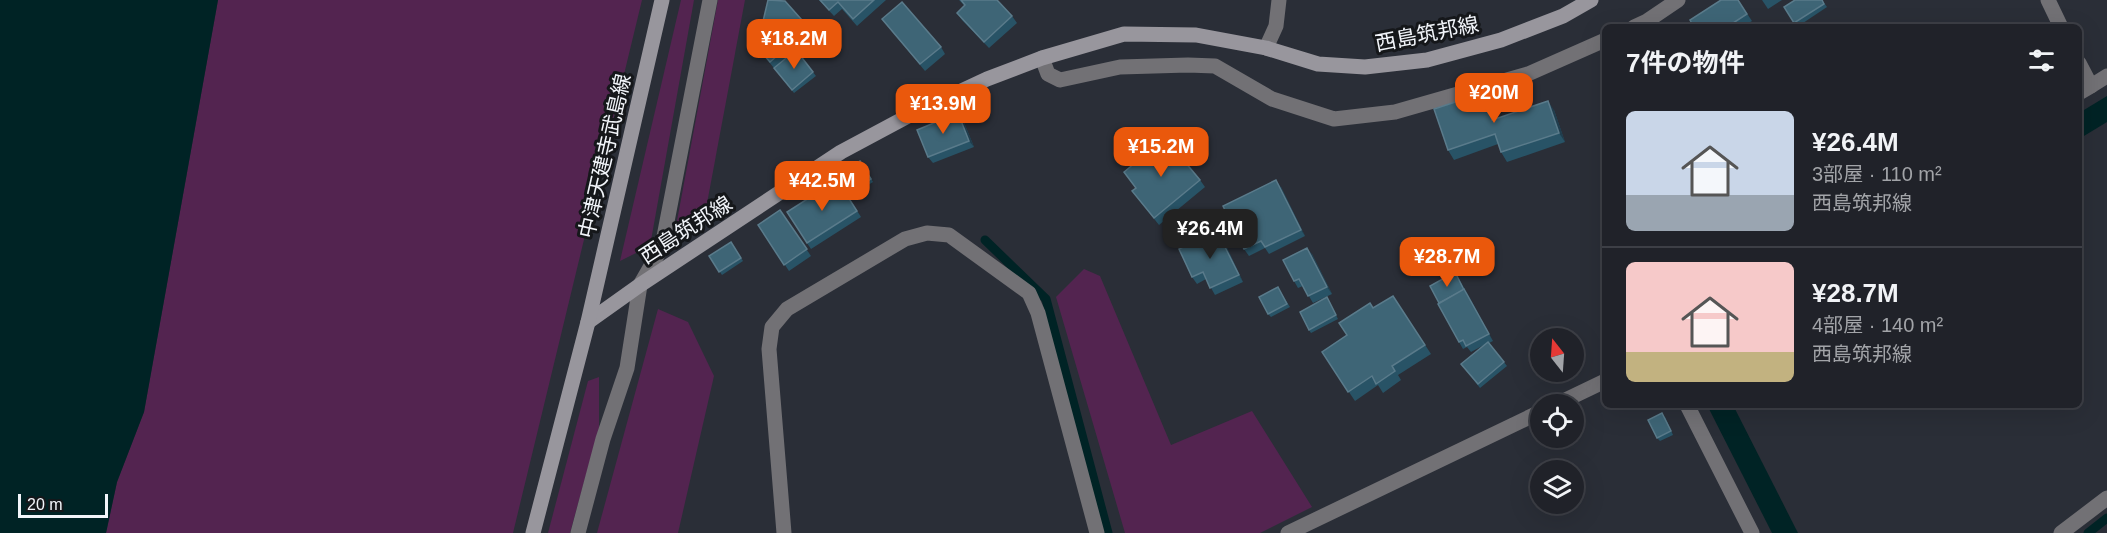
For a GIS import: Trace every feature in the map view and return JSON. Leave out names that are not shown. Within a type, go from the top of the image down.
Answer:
[{"type":"main road","name":"中津天建寺武島線","points":[[588,322],[662,0]]},
{"type":"main road","name":"西島筑邦線","points":[[588,322],[841,152],[912,114],[1041,57],[1124,34],[1196,35],[1266,48],[1318,64],[1365,68],[1427,60],[1501,40],[1563,16],[1591,0]]},
{"type":"main road","points":[[533,533],[588,322]]},
{"type":"street","points":[[578,533],[603,440],[627,368],[640,285],[662,247],[710,0]]},
{"type":"street","points":[[1266,48],[1276,26],[1279,0]]},
{"type":"street","points":[[1640,24],[1678,0]]},
{"type":"street","points":[[2048,0],[2060,24]]},
{"type":"street","points":[[1041,57],[1048,74],[1060,80],[1120,67],[1215,66],[1272,99],[1334,119],[1395,112],[1528,74],[1602,41]]},
{"type":"street","points":[[2085,90],[2107,76]]},
{"type":"street","points":[[784,533],[769,349],[772,327],[786,309],[905,239],[927,232],[949,235],[1029,293],[1038,313],[1096,533]]},
{"type":"street","points":[[1578,394],[1602,382]]},
{"type":"street","points":[[1689,408],[1752,533]]},
{"type":"street","points":[[1288,533],[1530,417]]},
{"type":"street","points":[[2061,533],[2107,498]]},
{"type":"shaded area","points":[[0,0],[218,0],[144,412],[117,482],[106,533],[0,533]]},
{"type":"shaded area","points":[[218,0],[642,0],[513,533],[106,533],[117,482],[144,412]]},
{"type":"shaded area","points":[[681,0],[694,0],[650,246],[620,261]]},
{"type":"shaded area","points":[[718,0],[745,0],[705,214],[674,237]]},
{"type":"shaded area","points":[[2107,96],[2107,122],[2082,137],[2082,111]]},
{"type":"shaded area","points":[[1084,269],[1100,276],[1171,445],[1252,411],[1312,507],[1260,533],[1125,533],[1056,297]]},
{"type":"shaded area","points":[[658,309],[688,322],[714,376],[678,533],[597,533]]},
{"type":"shaded area","points":[[599,377],[599,428],[570,533],[548,533],[588,381]]},
{"type":"shaded area","points":[[1709,408],[1735,408],[1798,533],[1772,533]]},
{"type":"building","points":[[768,0],[785,1],[809,28],[770,62],[757,47]]},
{"type":"building","points":[[820,0],[874,0],[853,19],[838,2],[829,10]]},
{"type":"building","points":[[961,0],[997,0],[1012,16],[984,42],[957,13],[965,5]]},
{"type":"building","points":[[1721,0],[1738,0],[1747,14],[1732,24],[1692,24],[1690,20]]},
{"type":"building","points":[[1795,0],[1822,0],[1824,4],[1794,23],[1784,7]]},
{"type":"building","points":[[902,2],[941,47],[920,64],[882,19]]},
{"type":"building","points":[[796,50],[813,72],[792,90],[774,68]]},
{"type":"building","points":[[1483,93],[1492,120],[1548,101],[1559,133],[1501,152],[1495,134],[1448,150],[1434,109]]},
{"type":"building","points":[[958,113],[969,141],[928,157],[917,130]]},
{"type":"building","points":[[1165,138],[1200,180],[1154,218],[1132,191],[1136,188],[1124,172]]},
{"type":"building","points":[[860,161],[871,179],[852,190],[841,173]]},
{"type":"building","points":[[837,180],[857,211],[807,243],[787,212]]},
{"type":"building","points":[[1276,180],[1301,230],[1265,247],[1261,241],[1244,249],[1223,206]]},
{"type":"building","points":[[780,210],[807,249],[784,265],[758,225]]},
{"type":"building","points":[[1217,231],[1239,275],[1210,288],[1203,272],[1192,277],[1179,249]]},
{"type":"building","points":[[731,242],[741,258],[719,272],[709,256]]},
{"type":"building","points":[[1307,248],[1327,287],[1308,296],[1299,279],[1294,281],[1283,260]]},
{"type":"building","points":[[1455,272],[1464,290],[1439,303],[1430,286]]},
{"type":"building","points":[[1278,287],[1287,304],[1268,314],[1259,297]]},
{"type":"building","points":[[1464,289],[1489,334],[1466,346],[1463,340],[1459,342],[1438,304]]},
{"type":"building","points":[[1393,296],[1425,345],[1392,366],[1395,371],[1376,384],[1372,376],[1348,392],[1322,352],[1347,335],[1339,323],[1370,303],[1373,308]]},
{"type":"building","points":[[1327,297],[1336,315],[1309,330],[1300,312]]},
{"type":"building","points":[[1488,342],[1504,362],[1478,384],[1461,364]]},
{"type":"building","points":[[1662,413],[1671,431],[1657,438],[1648,420]]},
{"type":"waterway","points":[[985,240],[1046,299],[1108,533]]},
{"type":"waterway","points":[[2088,533],[2107,518]]}]
